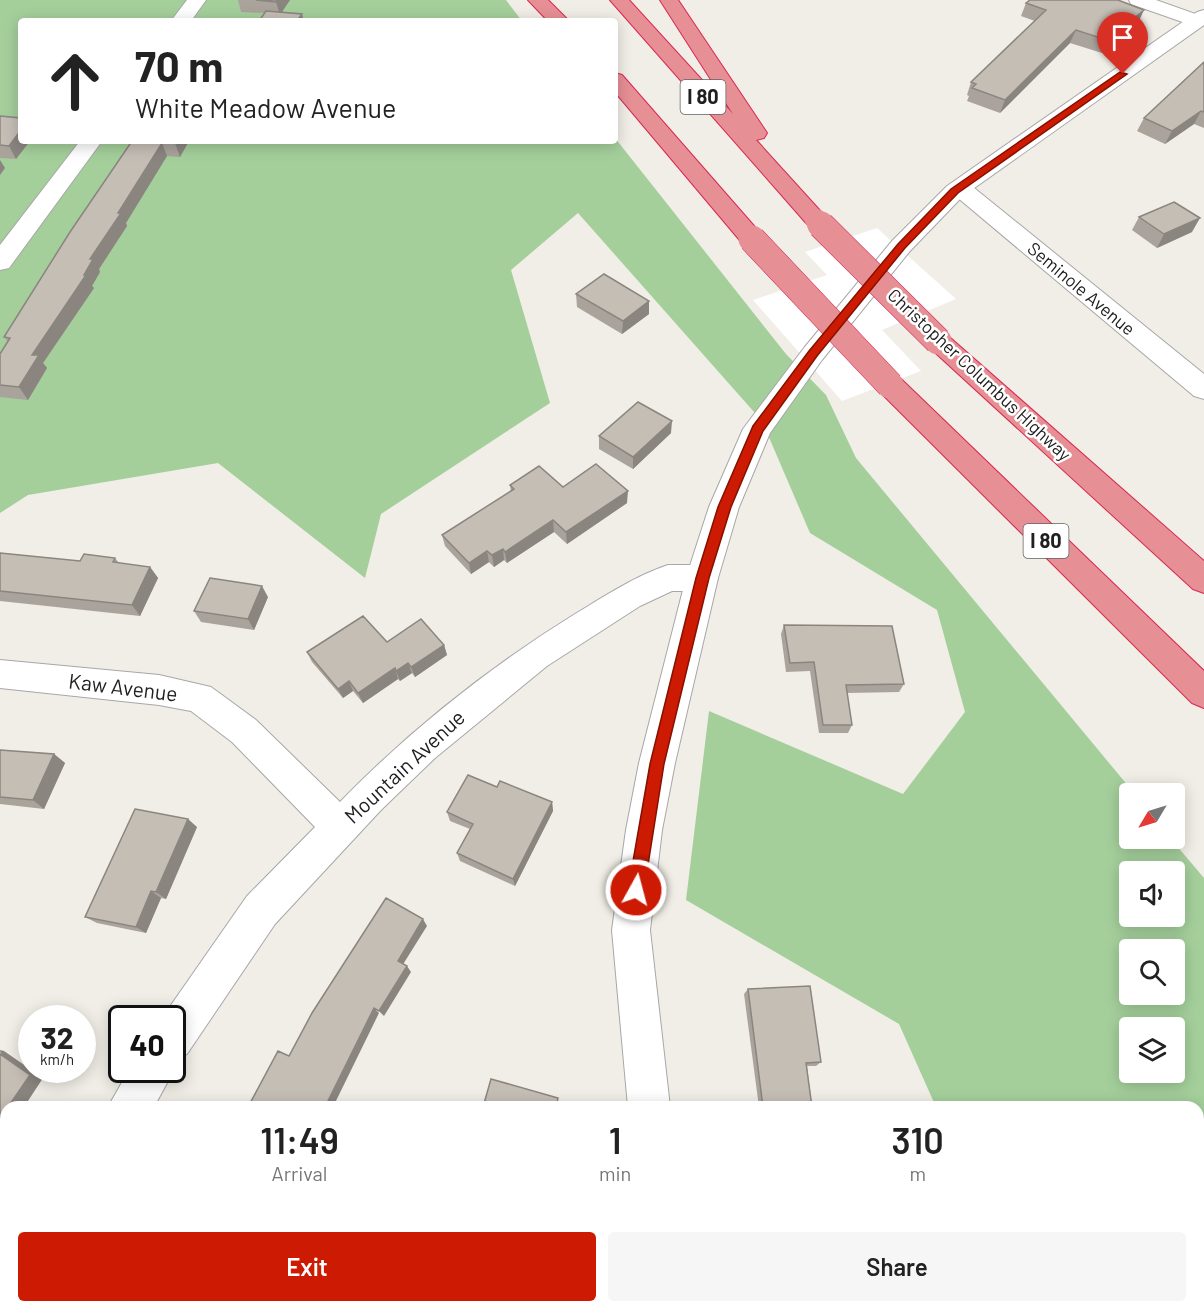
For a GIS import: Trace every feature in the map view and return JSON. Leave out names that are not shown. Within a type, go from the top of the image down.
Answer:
[{"type":"highway","points":[[537,0],[557,18]]},
{"type":"highway","points":[[554,0],[568,18]]},
{"type":"highway","name":"Christopher Columbus Highway","points":[[619,0],[815,219],[938,340],[1204,580]]},
{"type":"highway","points":[[669,0],[745,112],[789,192]]},
{"type":"highway","name":"I 80","points":[[618,82],[753,239],[890,385],[1204,693]]},
{"type":"street","points":[[183,18],[197,0]]},
{"type":"street","points":[[1138,0],[1201,18]]},
{"type":"street","points":[[648,1101],[631,930],[644,830],[702,578],[724,507],[757,429],[813,354],[901,246],[960,188],[1201,18]]},
{"type":"street","points":[[0,262],[89,144]]},
{"type":"street","name":"Seminole Avenue","points":[[960,188],[1204,389]]},
{"type":"street","name":"Mountain Avenue","points":[[186,1020],[261,910],[340,827],[423,747],[536,657],[649,586],[668,578],[702,578]]},
{"type":"street","name":"Kaw Avenue","points":[[0,674],[159,690],[199,698],[244,731],[340,827]]},
{"type":"street","points":[[133,1101],[145,1083]]},
{"type":"green space","points":[[0,0],[506,0],[520,18],[18,18],[18,144],[618,144],[618,142],[786,354],[826,395],[856,458],[1126,783],[1119,783],[1119,849],[1179,849],[1204,878],[1204,1101],[933,1101],[899,1024],[686,900],[709,711],[903,794],[965,712],[937,610],[810,533],[762,421],[578,213],[511,270],[550,403],[381,514],[365,578],[218,463],[28,495],[0,513]]},
{"type":"pier","points":[[877,228],[956,299],[882,330],[921,371],[842,401],[753,300],[827,275],[805,252]]},
{"type":"building","points":[[1030,0],[1118,0],[1144,10],[1107,40],[1076,30],[1005,100],[972,88],[976,84],[971,82],[1046,10],[1026,3]]},
{"type":"building","points":[[266,11],[302,14],[299,18],[261,18]]},
{"type":"building","points":[[1204,62],[1204,112],[1201,111],[1172,131],[1144,118]]},
{"type":"building","points":[[0,116],[18,118],[18,134],[9,146],[0,145]]},
{"type":"building","points":[[130,144],[161,144],[118,213],[121,213],[90,259],[93,259],[84,275],[86,275],[32,355],[39,355],[19,387],[0,385],[0,354],[10,338],[4,337],[70,232]]},
{"type":"building","points":[[1174,202],[1200,218],[1164,234],[1139,217]]},
{"type":"building","points":[[604,274],[649,301],[623,321],[576,294]]},
{"type":"building","points":[[638,402],[672,421],[633,457],[599,436]]},
{"type":"building","points":[[596,464],[628,491],[566,532],[553,520],[505,552],[503,549],[492,555],[487,551],[469,563],[442,535],[514,489],[510,485],[539,466],[563,487]]},
{"type":"building","points":[[0,553],[80,561],[84,554],[115,558],[113,562],[150,567],[132,605],[0,591]]},
{"type":"building","points":[[210,578],[262,586],[248,619],[194,611]]},
{"type":"building","points":[[363,616],[387,642],[421,619],[444,645],[411,667],[408,663],[396,671],[395,668],[358,693],[349,681],[338,689],[307,652]]},
{"type":"building","points":[[784,625],[892,626],[904,684],[846,685],[852,725],[823,725],[814,662],[790,663]]},
{"type":"building","points":[[0,750],[54,754],[33,800],[0,797]]},
{"type":"building","points":[[468,775],[497,787],[500,781],[552,802],[513,879],[457,853],[473,824],[447,812]]},
{"type":"building","points":[[135,809],[188,819],[156,892],[151,891],[136,927],[85,917]]},
{"type":"building","points":[[386,898],[423,919],[398,961],[407,966],[379,1011],[374,1008],[328,1101],[251,1101],[278,1051],[289,1056],[312,1013]]},
{"type":"building","points":[[810,986],[821,1062],[806,1063],[811,1101],[762,1101],[748,989]]},
{"type":"building","points":[[0,1054],[18,1067],[18,1083],[24,1083],[12,1101],[0,1101]]},
{"type":"building","points":[[491,1079],[558,1098],[557,1101],[485,1101]]},
{"type":"route","points":[[636,890],[644,830],[657,764],[702,578],[724,507],[757,429],[813,354],[901,246],[928,217],[955,191],[988,166],[1123,74]]}]
